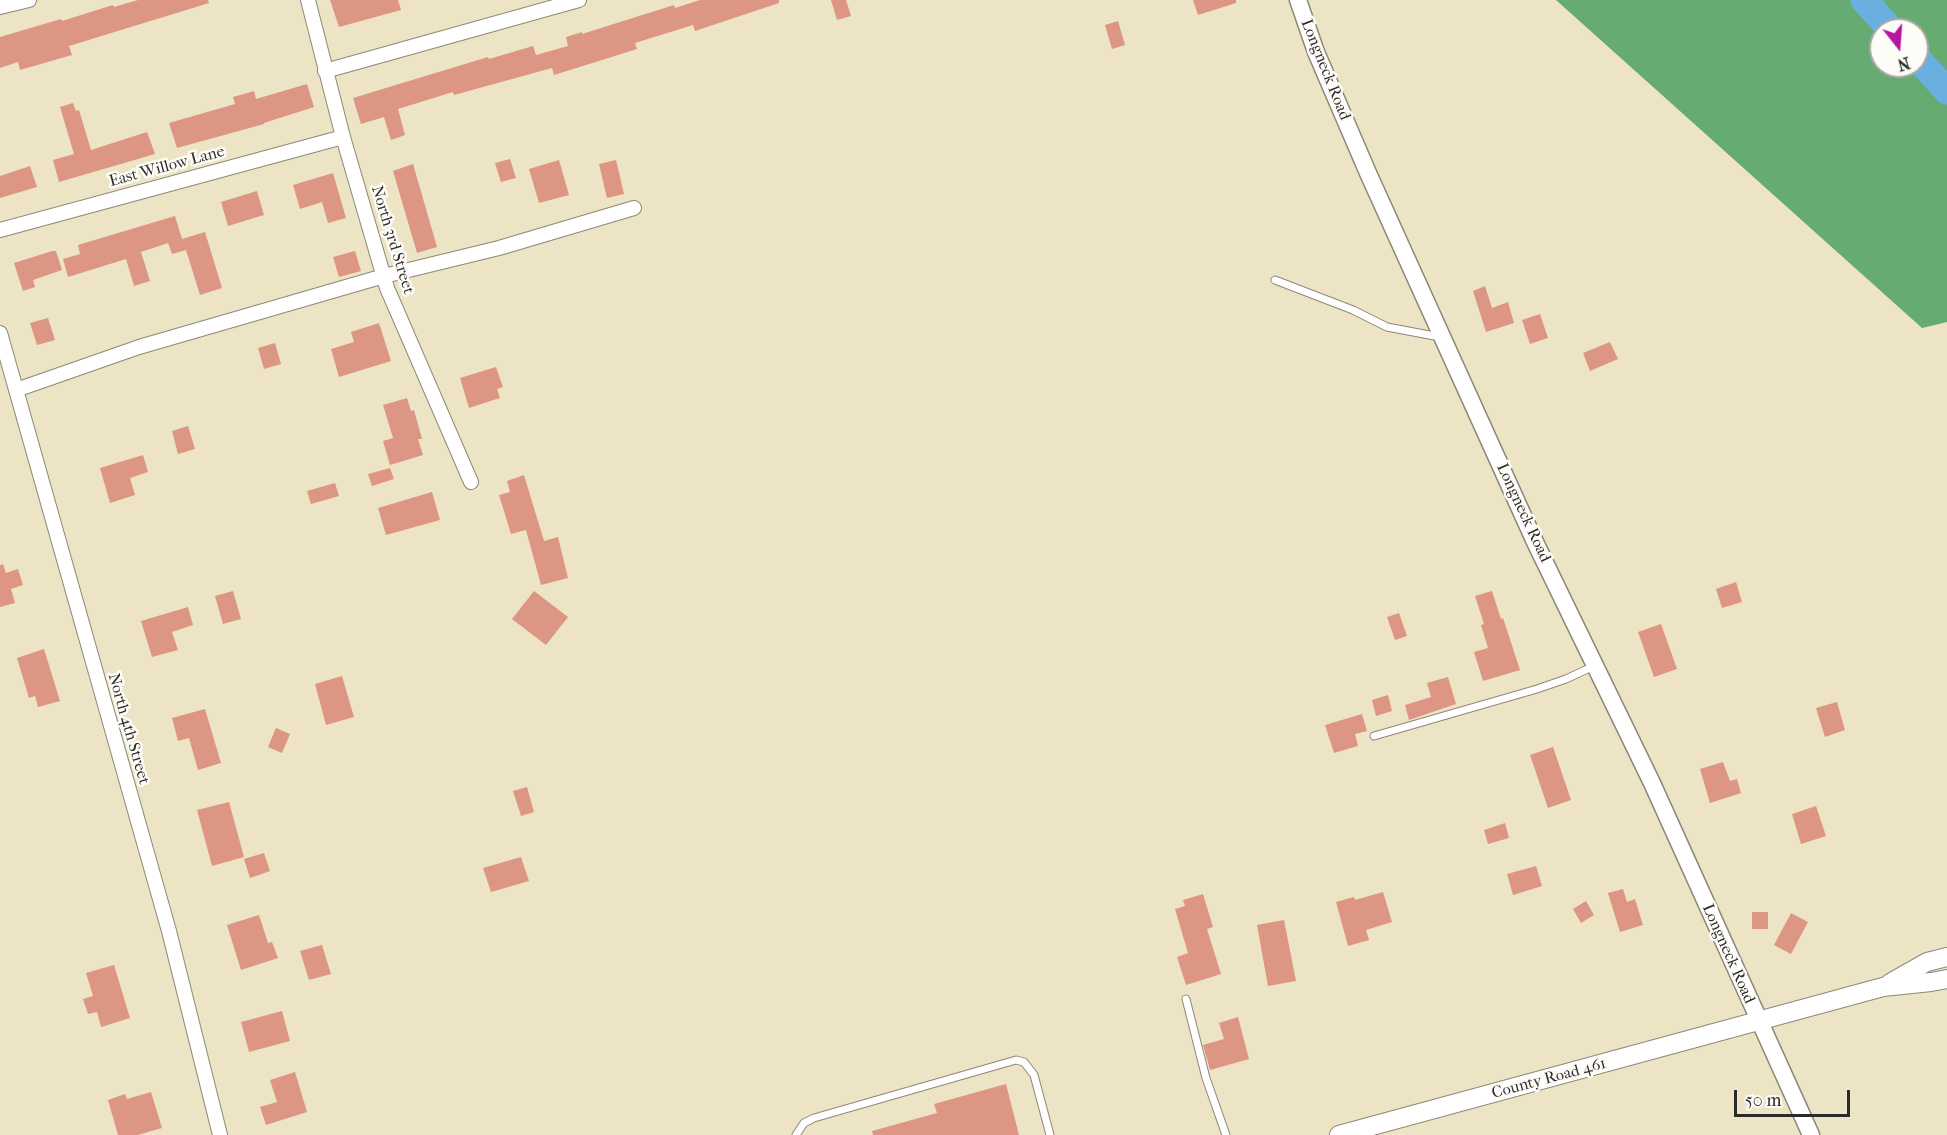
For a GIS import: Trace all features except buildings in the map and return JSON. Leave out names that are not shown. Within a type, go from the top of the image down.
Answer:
[{"type":"main road","points":[[1883,987],[1927,962],[1947,957]]},
{"type":"main road","points":[[1883,987],[1947,979]]},
{"type":"main road","name":"County Road 461","points":[[1339,1135],[1883,987]]},
{"type":"street","points":[[0,8],[28,0]]},
{"type":"street","name":"North 3rd Street","points":[[308,0],[343,137],[384,276],[428,386],[471,482]]},
{"type":"street","points":[[325,71],[579,0]]},
{"type":"street","name":"Longneck Road","points":[[1298,0],[1316,52],[1340,109],[1442,337],[1594,666],[1652,783],[1811,1135]]},
{"type":"street","name":"East Willow Lane","points":[[0,230],[343,137]]},
{"type":"street","points":[[16,390],[139,347],[384,276],[499,248],[634,208]]},
{"type":"street","name":"North 4th Street","points":[[0,333],[169,931],[220,1135]]},
{"type":"lane","points":[[1275,280],[1353,310],[1387,327],[1442,337]]},
{"type":"lane","points":[[1374,736],[1566,680],[1594,666]]},
{"type":"lane","points":[[1186,999],[1206,1078],[1226,1135]]},
{"type":"lane","points":[[796,1135],[804,1123],[814,1118],[1016,1060],[1024,1062],[1034,1076],[1050,1135]]},
{"type":"green space","points":[[1556,0],[1947,0],[1947,322],[1922,328]]},
{"type":"waterway","points":[[1864,0],[1880,18]]},
{"type":"waterway","points":[[1929,71],[1947,91]]}]
